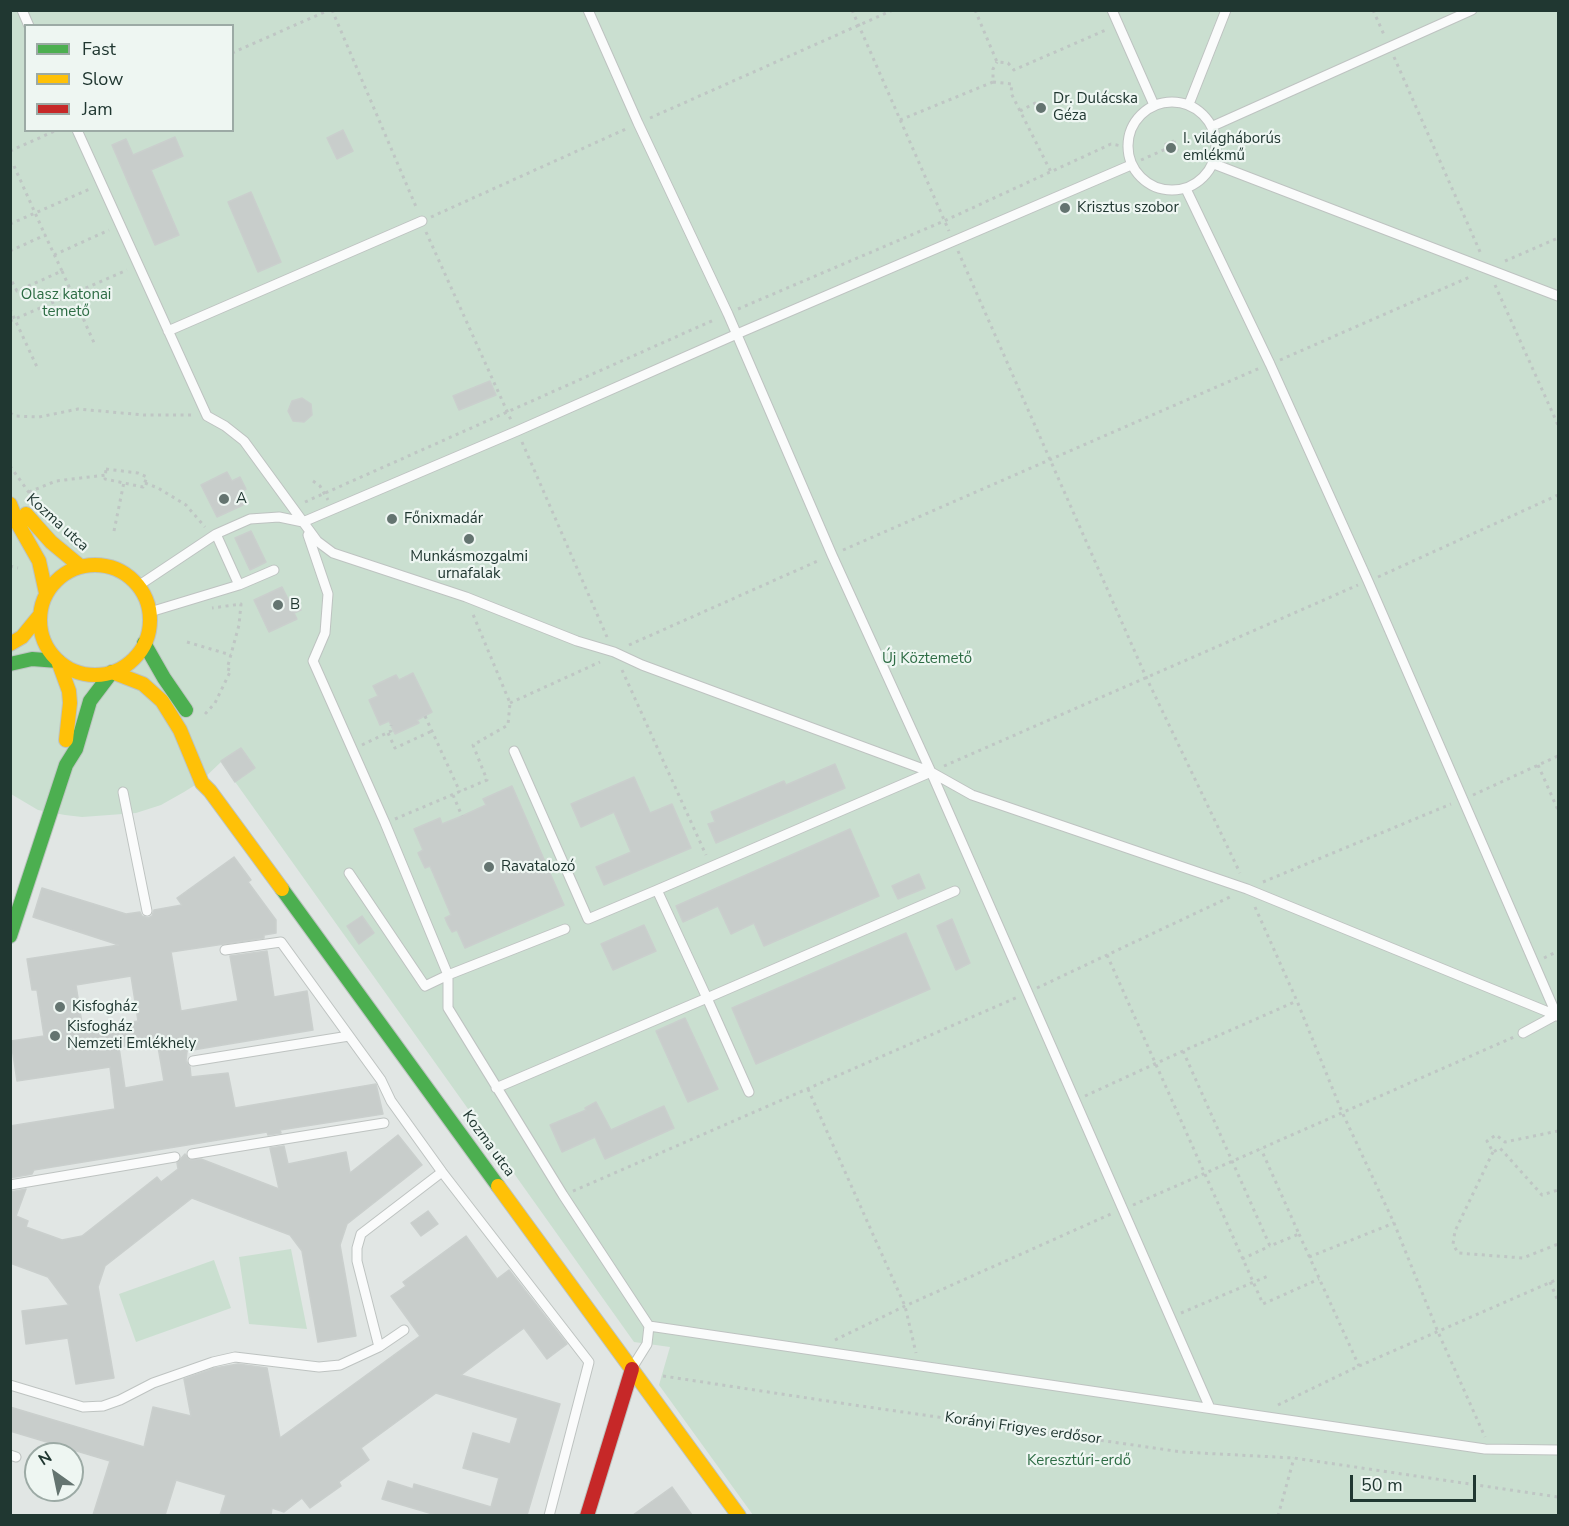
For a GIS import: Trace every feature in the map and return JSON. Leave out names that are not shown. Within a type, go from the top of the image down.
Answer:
[{"type":"street","name":"Kozma utca","points":[[11,504],[28,515],[56,547],[80,566]]},
{"type":"street","name":"Kozma utca","points":[[11,504],[18,524],[39,561],[46,593]]},
{"type":"street","name":"Kozma utca","points":[[39,615],[46,593],[54,581],[65,572],[80,566],[94,565],[117,569],[128,575],[146,599],[150,612]]},
{"type":"street","points":[[10,936],[66,765],[76,749],[90,701],[112,672],[136,656],[144,644],[150,625],[150,612]]},
{"type":"street","points":[[10,644],[22,637],[39,615]]},
{"type":"street","points":[[39,615],[42,638],[58,661],[66,678],[70,703],[64,749],[66,765]]},
{"type":"street","points":[[144,644],[192,721]]},
{"type":"street","points":[[10,664],[32,659],[58,661]]},
{"type":"street","name":"Kozma utca","points":[[58,661],[68,668],[88,675],[112,672],[133,678],[162,701],[180,730],[202,783],[739,1515]]},
{"type":"street","name":"Kozma utca","points":[[197,735],[210,791]]},
{"type":"street","points":[[587,1515],[632,1369]]},
{"type":"lane","points":[[22,10],[28,24]]},
{"type":"lane","points":[[588,10],[736,334],[832,555],[931,772],[1210,1408]]},
{"type":"lane","points":[[1112,10],[1154,105]]},
{"type":"lane","points":[[1189,104],[1226,10]]},
{"type":"lane","points":[[1213,126],[1472,10]]},
{"type":"lane","points":[[1171,101],[1189,104],[1203,114],[1213,126],[1217,146],[1214,164],[1202,180],[1186,189],[1170,191],[1155,188],[1142,180],[1131,165],[1127,147],[1131,129],[1139,116],[1154,105],[1171,101]]},
{"type":"lane","points":[[77,132],[207,416],[244,441],[317,541],[333,553],[466,597],[577,641],[614,652],[642,665],[931,772],[972,795],[1247,889],[1558,1017]]},
{"type":"lane","points":[[1214,164],[1558,296]]},
{"type":"lane","points":[[138,586],[212,532],[260,517],[279,517],[303,522],[1131,165]]},
{"type":"lane","points":[[1186,189],[1270,364],[1368,581],[1558,1017]]},
{"type":"lane","points":[[168,331],[422,221]]},
{"type":"lane","points":[[303,522],[328,594],[325,633],[313,661],[385,823],[448,975],[448,1008],[563,1195],[649,1326],[647,1344],[632,1369]]},
{"type":"lane","points":[[212,532],[239,585]]},
{"type":"lane","points":[[150,612],[239,585],[274,570]]},
{"type":"lane","points":[[514,751],[588,919],[931,772]]},
{"type":"lane","points":[[123,792],[147,910]]},
{"type":"lane","points":[[349,873],[425,986],[565,928]]},
{"type":"lane","points":[[657,890],[749,1092]]},
{"type":"lane","points":[[496,1088],[955,891]]},
{"type":"lane","points":[[225,950],[281,942],[381,1080],[391,1101],[442,1172],[589,1362],[549,1515]]},
{"type":"lane","points":[[1523,1033],[1558,1017]]},
{"type":"lane","points":[[193,1061],[349,1036]]},
{"type":"lane","points":[[192,1154],[384,1123]]},
{"type":"lane","points":[[10,1185],[176,1157]]},
{"type":"lane","points":[[379,1347],[357,1261],[357,1248],[361,1234],[442,1172]]},
{"type":"lane","points":[[649,1326],[1485,1449],[1558,1450]]},
{"type":"lane","points":[[10,1385],[83,1407],[103,1407],[153,1383],[213,1362],[235,1357],[319,1367],[339,1365],[379,1347],[404,1330]]},
{"type":"lane","points":[[152,1371],[153,1383]]},
{"type":"path","points":[[234,52],[331,10],[422,221],[711,865]]},
{"type":"path","points":[[852,10],[1146,677],[1247,889],[1297,1001],[1342,1112],[1394,1223],[1438,1332],[1485,1436],[1485,1449]]},
{"type":"path","points":[[422,221],[892,10]]},
{"type":"path","points":[[975,10],[997,63]]},
{"type":"path","points":[[1373,10],[1558,425]]},
{"type":"path","points":[[997,63],[1008,63],[1014,70],[1118,25]]},
{"type":"path","points":[[993,82],[993,69],[997,63]]},
{"type":"path","points":[[900,120],[993,82],[1012,84],[1011,93],[1051,172]]},
{"type":"path","points":[[1020,111],[1040,101]]},
{"type":"path","points":[[10,151],[53,132]]},
{"type":"path","points":[[1174,141],[1177,150],[1168,154],[1166,149],[1164,145],[1174,141]]},
{"type":"path","points":[[1150,157],[1166,149]]},
{"type":"path","points":[[14,166],[95,345]]},
{"type":"path","points":[[10,224],[100,184]]},
{"type":"path","points":[[54,255],[119,226]]},
{"type":"path","points":[[10,251],[45,235]]},
{"type":"path","points":[[510,704],[599,662],[614,652],[832,555],[1558,238]]},
{"type":"path","points":[[10,321],[137,265]]},
{"type":"path","points":[[10,278],[17,291],[62,271]]},
{"type":"path","points":[[10,309],[37,367]]},
{"type":"path","points":[[10,413],[15,416],[39,417],[78,409],[144,415],[207,416]]},
{"type":"path","points":[[106,469],[138,473],[147,477],[143,487],[124,482],[105,480],[106,469]]},
{"type":"path","points":[[29,492],[56,481],[106,475]]},
{"type":"path","points":[[313,481],[325,493],[332,510]]},
{"type":"path","points":[[114,531],[124,482]]},
{"type":"path","points":[[145,483],[166,492],[186,505],[212,532]]},
{"type":"path","points":[[931,772],[1368,581],[1558,495]]},
{"type":"path","points":[[10,566],[18,568]]},
{"type":"path","points":[[385,823],[487,780],[473,746],[508,725],[510,704],[466,597]]},
{"type":"path","points":[[206,713],[225,684],[231,670],[227,669],[239,625],[241,604],[209,609]]},
{"type":"path","points":[[187,642],[231,655]]},
{"type":"path","points":[[425,716],[460,792]]},
{"type":"path","points":[[352,750],[388,733],[391,731],[391,725]]},
{"type":"path","points":[[388,733],[395,748],[432,731]]},
{"type":"path","points":[[563,1195],[1027,993],[1247,889],[1462,800],[1558,756]]},
{"type":"path","points":[[1538,765],[1558,810]]},
{"type":"path","points":[[453,795],[462,816]]},
{"type":"path","points":[[1107,955],[1263,1304],[1319,1279]]},
{"type":"path","points":[[1076,1101],[1297,1001]]},
{"type":"path","points":[[827,1351],[835,1341],[905,1306],[1523,1033]]},
{"type":"path","points":[[1183,1051],[1270,1246]]},
{"type":"path","points":[[808,1089],[905,1306],[915,1346],[917,1365]]},
{"type":"path","points":[[1558,1131],[1505,1143],[1493,1152],[1455,1231],[1453,1244],[1458,1253],[1523,1258],[1558,1244]]},
{"type":"path","points":[[1493,1152],[1487,1141],[1496,1135],[1505,1143]]},
{"type":"path","points":[[1500,1148],[1542,1195],[1558,1190]]},
{"type":"path","points":[[1261,1149],[1359,1366]]},
{"type":"path","points":[[1309,1257],[1394,1223]]},
{"type":"path","points":[[1242,1259],[1299,1234]]},
{"type":"path","points":[[1171,1318],[1268,1276]]},
{"type":"path","points":[[1257,1415],[1359,1366],[1558,1278]]},
{"type":"path","points":[[1550,1282],[1558,1301]]},
{"type":"path","name":"Korányi Frigyes erdősor","points":[[656,1375],[1182,1452],[1293,1458],[1558,1497]]},
{"type":"path","points":[[1278,1515],[1293,1458]]},
{"type":"green space","name":"Új Köztemető","points":[[11,11],[1558,11],[1558,1515],[753,1515],[659,1385],[670,1347],[634,1342],[221,762],[200,782],[184,792],[161,805],[136,813],[82,817],[38,810],[11,794]]},
{"type":"green space","points":[[291,1249],[307,1329],[249,1324],[239,1257]]},
{"type":"green space","points":[[214,1260],[231,1308],[136,1342],[119,1294]]},
{"type":"building","points":[[343,130],[353,151],[337,159],[327,138]]},
{"type":"building","points":[[175,137],[183,156],[151,170],[179,235],[155,245],[112,145],[126,139],[133,155]]},
{"type":"building","points":[[251,192],[281,262],[258,272],[228,202]]},
{"type":"building","points":[[490,381],[496,395],[459,410],[453,396]]},
{"type":"building","points":[[302,398],[311,404],[312,415],[304,422],[293,421],[288,411],[292,401]]},
{"type":"building","name":"A","points":[[227,472],[232,481],[240,477],[246,489],[238,493],[243,505],[217,517],[201,485]]},
{"type":"building","points":[[251,531],[266,562],[250,570],[235,538]]},
{"type":"building","name":"B","points":[[282,587],[289,601],[295,598],[301,610],[294,613],[297,619],[269,632],[254,600]]},
{"type":"building","points":[[413,673],[432,712],[417,720],[419,723],[395,734],[389,721],[380,725],[369,700],[378,696],[373,686],[396,675],[399,680]]},
{"type":"building","points":[[241,748],[255,768],[235,782],[221,761]]},
{"type":"building","points":[[835,764],[845,788],[716,843],[708,824],[715,822],[711,812],[784,781],[786,785]]},
{"type":"building","points":[[634,777],[650,813],[672,804],[691,848],[604,885],[596,867],[631,852],[614,812],[581,827],[571,804]]},
{"type":"building","name":"Ravatalozó","points":[[512,786],[564,905],[465,948],[457,930],[452,932],[445,918],[451,915],[430,866],[425,868],[418,853],[423,850],[414,829],[440,818],[442,824],[462,816],[486,805],[483,799]]},
{"type":"building","points":[[850,829],[879,896],[764,946],[754,923],[731,934],[718,906],[683,922],[676,906]]},
{"type":"building","points":[[234,857],[251,880],[248,882],[276,920],[276,933],[264,935],[264,938],[171,952],[181,1011],[238,1001],[230,956],[267,951],[274,997],[307,991],[313,1030],[187,1051],[186,1061],[190,1067],[191,1077],[228,1073],[235,1108],[376,1084],[383,1114],[280,1130],[281,1133],[268,1135],[267,1132],[34,1170],[32,1174],[10,1178],[10,1126],[115,1109],[110,1067],[17,1081],[11,1041],[44,1036],[37,990],[32,990],[27,959],[119,945],[33,917],[42,888],[126,914],[140,912],[142,916],[148,918],[152,916],[154,910],[182,905],[177,898]],"holes":[[[131,976],[138,1021],[83,1030],[76,985]],[[157,1041],[164,1081],[125,1088],[119,1047]]]},
{"type":"building","points":[[919,874],[925,888],[898,899],[892,886]]},
{"type":"building","points":[[362,916],[374,933],[359,944],[347,926]]},
{"type":"building","points":[[952,919],[970,963],[956,970],[937,926]]},
{"type":"building","points":[[644,925],[656,951],[613,970],[601,944]]},
{"type":"building","points":[[906,933],[930,989],[756,1064],[732,1008]]},
{"type":"building","points":[[685,1018],[718,1089],[688,1102],[656,1031]]},
{"type":"building","points":[[596,1102],[611,1130],[664,1106],[674,1128],[605,1159],[595,1137],[562,1152],[550,1125],[586,1110],[585,1108]]},
{"type":"building","points":[[398,1135],[422,1165],[347,1224],[340,1245],[356,1336],[318,1342],[302,1251],[290,1235],[192,1198],[105,1266],[98,1287],[114,1378],[76,1384],[68,1338],[26,1344],[22,1311],[69,1305],[48,1277],[10,1263],[10,1192],[26,1189],[16,1216],[28,1221],[26,1227],[62,1240],[82,1236],[157,1177],[161,1182],[178,1169],[177,1163],[185,1154],[190,1160],[201,1159],[279,1189],[270,1148],[284,1146],[288,1164],[346,1152],[350,1173]]},
{"type":"building","points":[[428,1211],[438,1224],[421,1236],[411,1223]]},
{"type":"building","points":[[466,1236],[497,1279],[509,1270],[567,1344],[547,1359],[524,1328],[461,1375],[560,1404],[527,1515],[436,1515],[382,1499],[388,1481],[413,1489],[414,1484],[491,1507],[499,1478],[463,1468],[473,1433],[510,1444],[518,1418],[436,1393],[361,1448],[369,1460],[339,1482],[341,1486],[310,1508],[302,1498],[284,1512],[272,1508],[271,1515],[220,1515],[226,1495],[176,1480],[165,1515],[93,1515],[110,1461],[84,1453],[84,1442],[47,1442],[10,1431],[10,1407],[144,1447],[153,1407],[191,1416],[184,1379],[215,1368],[238,1364],[267,1368],[280,1438],[420,1336],[391,1296],[406,1286],[403,1282]]},
{"type":"building","points":[[672,1487],[692,1515],[633,1515]]},
{"type":"traffic: fast","points":[[144,643],[186,710]]},
{"type":"traffic: fast","points":[[10,664],[32,659],[58,661]]},
{"type":"traffic: fast","points":[[10,936],[66,765],[76,749],[90,701],[112,672]]},
{"type":"traffic: fast","points":[[282,889],[498,1186]]},
{"type":"traffic: slow","points":[[10,504],[18,524],[39,561],[46,593]]},
{"type":"traffic: slow","points":[[26,514],[51,542],[80,566]]},
{"type":"traffic: slow","points":[[95,565],[116,569],[134,581],[146,599],[150,620],[146,641],[134,659],[116,671],[95,675],[74,671],[56,659],[44,641],[40,620],[44,599],[56,581],[74,569],[95,565]]},
{"type":"traffic: slow","points":[[10,644],[22,637],[40,615]]},
{"type":"traffic: slow","points":[[58,661],[69,691],[66,740]]},
{"type":"traffic: slow","points":[[112,672],[143,684],[162,701],[180,730],[202,783],[282,889]]},
{"type":"traffic: slow","points":[[498,1186],[739,1516]]},
{"type":"traffic: jam","points":[[587,1516],[632,1369]]},
{"type":"place","name":"Dr. Dulácska Géza","points":[[1041,108]]},
{"type":"place","name":"I. világháborús emlékmű","points":[[1171,148]]},
{"type":"place","name":"Krisztus szobor","points":[[1065,208]]},
{"type":"place","name":"A","points":[[224,499]]},
{"type":"place","name":"Főnixmadár","points":[[392,519]]},
{"type":"place","name":"Munkásmozgalmi urnafalak","points":[[469,539]]},
{"type":"place","name":"B","points":[[278,605]]},
{"type":"place","name":"Ravatalozó","points":[[489,867]]},
{"type":"place","name":"Kisfogház","points":[[60,1007]]},
{"type":"place","name":"Kisfogház Nemzeti Emlékhely","points":[[55,1036]]},
{"type":"park label","name":"Olasz katonai temető","points":[[66,304]]},
{"type":"park label","name":"Keresztúri-erdő","points":[[1079,1461]]}]
